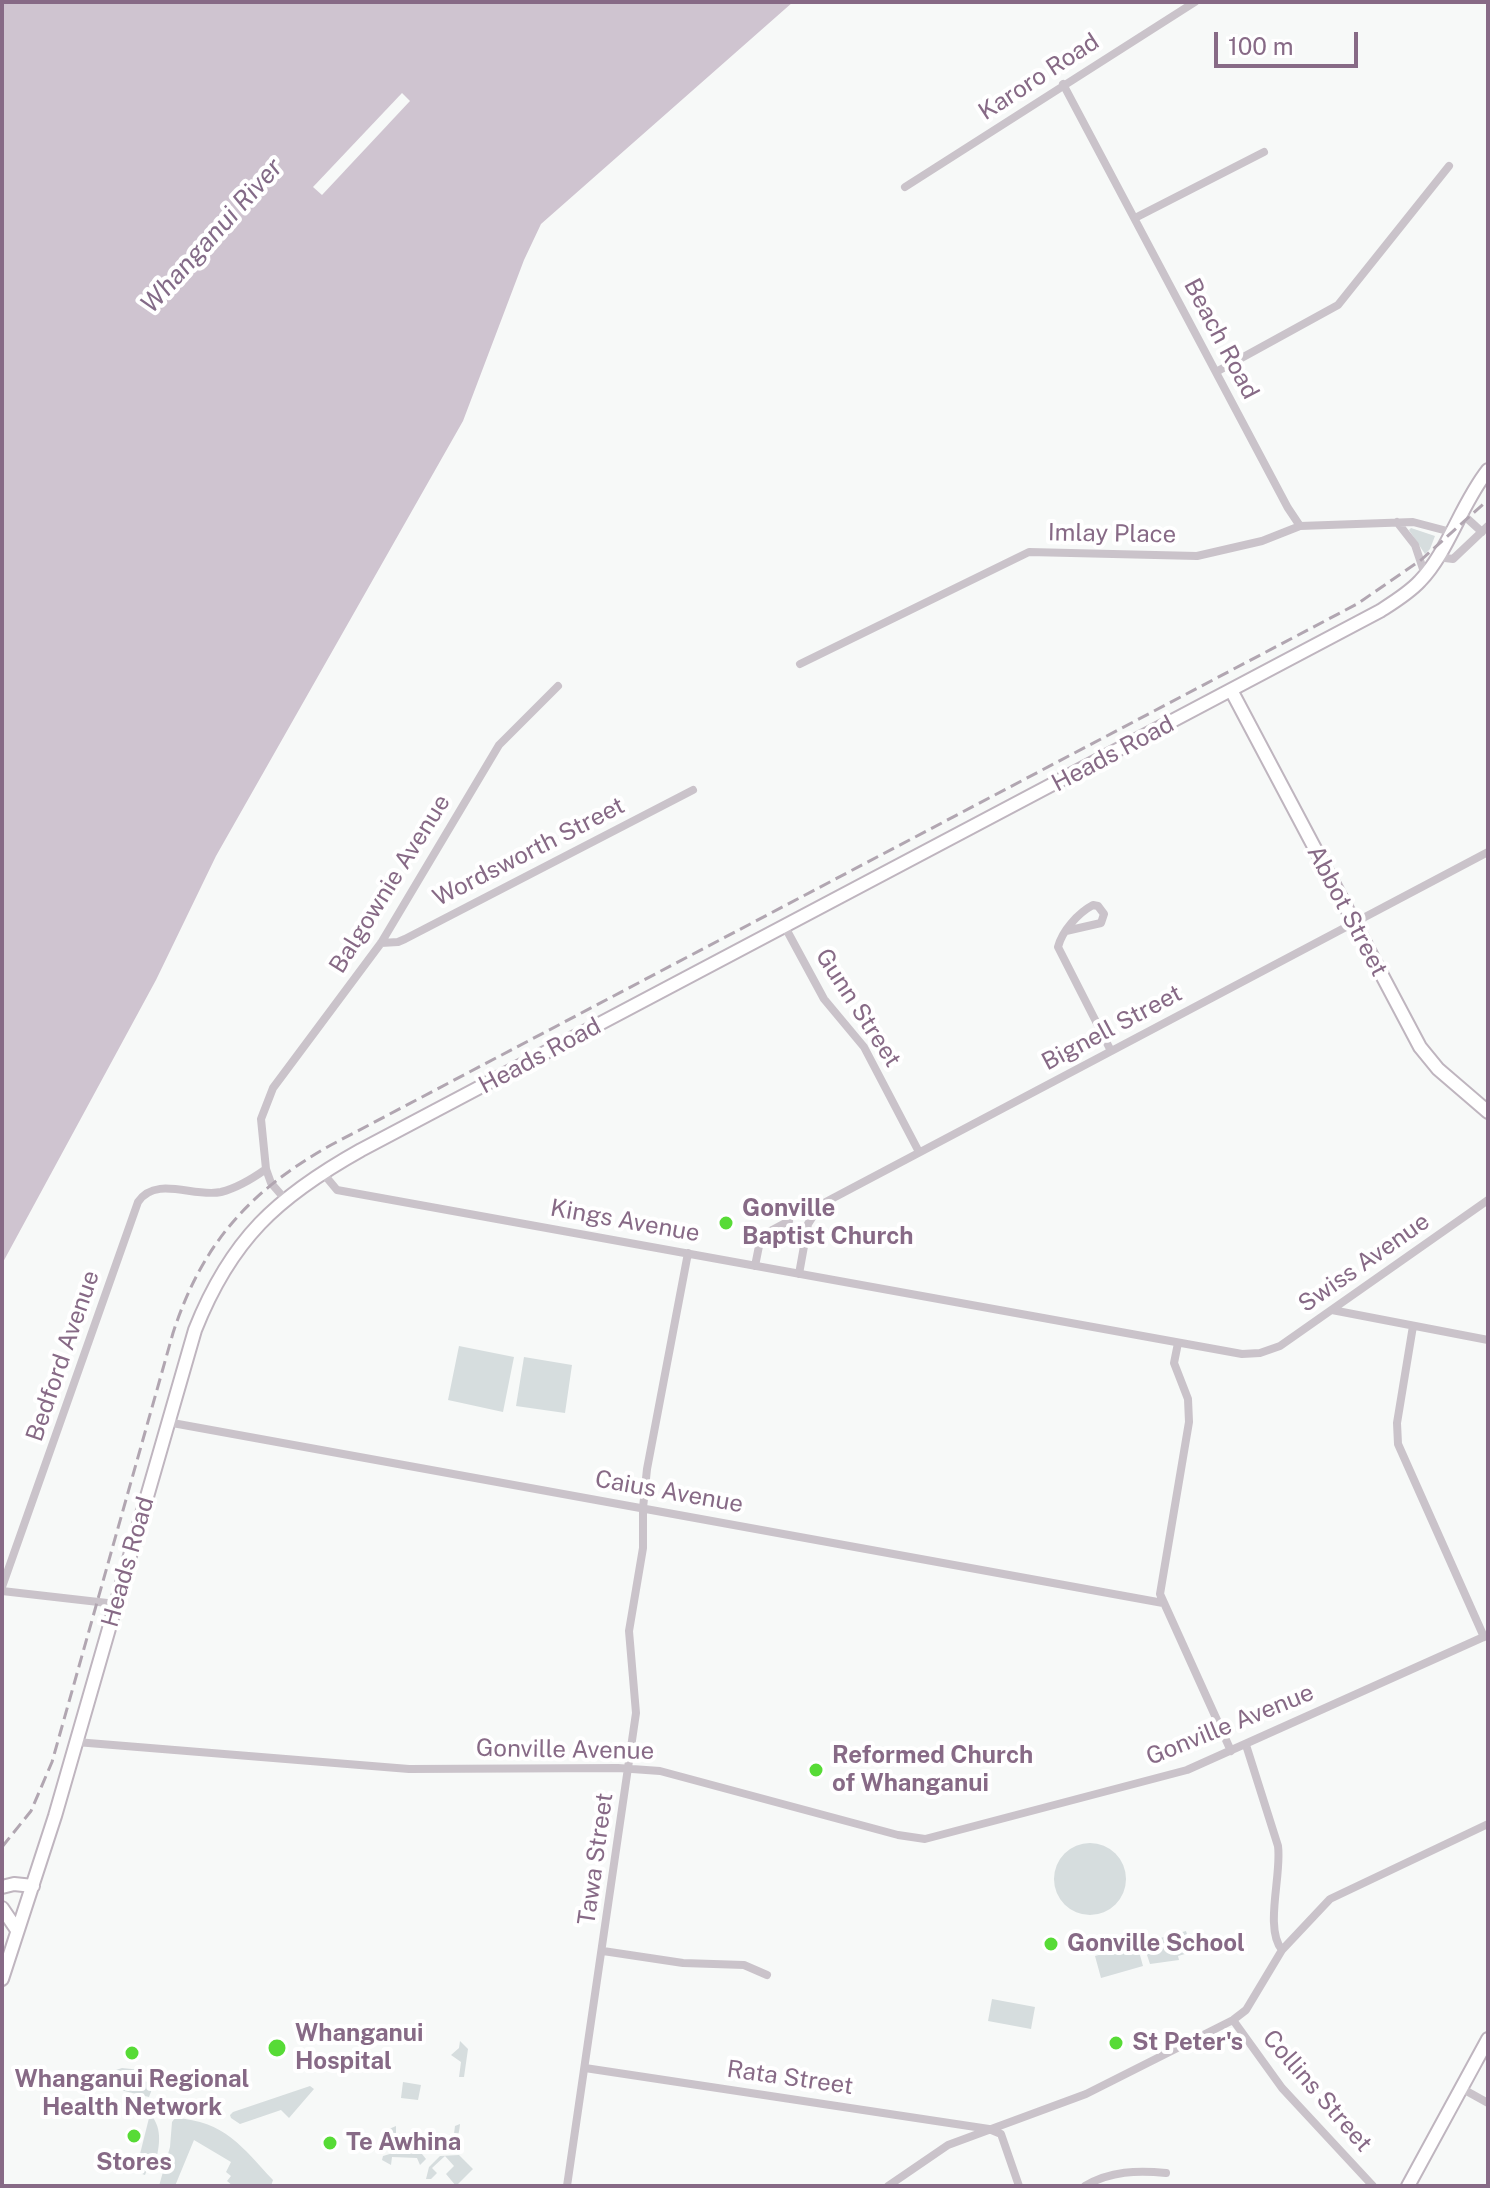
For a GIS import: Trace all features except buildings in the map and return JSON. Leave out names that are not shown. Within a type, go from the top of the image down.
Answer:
[{"type":"main road","name":"Heads Road","points":[[2,1979],[76,1742],[195,1330],[217,1280],[242,1242],[284,1198],[322,1172],[1394,603],[1425,575],[1460,512],[1488,470]]},
{"type":"main road","name":"Abbot Street","points":[[1231,690],[1420,1047],[1438,1069],[1488,1112]]},
{"type":"main road","points":[[2,1887],[14,1884],[33,1886]]},
{"type":"main road","points":[[2,1908],[17,1930]]},
{"type":"main road","points":[[1408,2186],[1488,2039]]},
{"type":"street","name":"Karoro Road","points":[[905,187],[1195,2]]},
{"type":"street","name":"Beach Road","points":[[1063,84],[1300,526]]},
{"type":"street","points":[[1135,218],[1264,152]]},
{"type":"street","points":[[1216,372],[1338,305],[1449,166]]},
{"type":"street","points":[[1437,557],[1453,559],[1485,529],[1460,512]]},
{"type":"street","points":[[1397,522],[1415,545],[1425,575]]},
{"type":"street","points":[[1300,526],[1413,522],[1451,532]]},
{"type":"street","name":"Imlay Place","points":[[800,664],[1029,552],[1197,556],[1262,541],[1300,526]]},
{"type":"street","name":"Balgownie Avenue","points":[[284,1198],[271,1183],[266,1169],[261,1119],[268,1098],[381,943],[499,745],[558,686]]},
{"type":"street","name":"Wordsworth Street","points":[[381,943],[398,942],[693,790]]},
{"type":"street","name":"Bignell Street","points":[[799,1274],[808,1224],[820,1205],[1488,852]]},
{"type":"street","name":"Gunn Street","points":[[785,927],[824,999],[864,1047],[919,1152]]},
{"type":"street","points":[[1066,931],[1058,947],[1060,955],[1111,1051]]},
{"type":"street","name":"Bedford Avenue","points":[[116,1604],[2,1589],[138,1202],[153,1189],[207,1194],[221,1192],[235,1188],[266,1169]]},
{"type":"street","name":"Kings Avenue","points":[[322,1172],[337,1190],[1178,1343],[1242,1354],[1260,1353]]},
{"type":"street","name":"Swiss Avenue","points":[[1260,1353],[1280,1346],[1488,1200]]},
{"type":"street","points":[[755,1266],[761,1236],[789,1221]]},
{"type":"street","name":"Tawa Street","points":[[567,2186],[636,1713],[629,1631],[643,1548],[647,1469],[688,1253]]},
{"type":"street","points":[[1332,1310],[1488,1340]]},
{"type":"street","points":[[1413,1326],[1397,1423],[1398,1444],[1486,1636]]},
{"type":"street","points":[[1178,1343],[1174,1363],[1188,1399],[1189,1422],[1160,1594],[1231,1751]]},
{"type":"street","name":"Caius Avenue","points":[[167,1422],[1163,1603]]},
{"type":"street","name":"Gonville Avenue","points":[[76,1742],[409,1769],[629,1768],[680,1774],[898,1835],[925,1839],[1177,1773],[1486,1636]]},
{"type":"street","points":[[1246,1745],[1278,1846],[1280,1862],[1273,1929],[1274,1941],[1282,1950]]},
{"type":"street","points":[[888,2186],[948,2145],[1086,2094],[1233,2020],[1246,2010],[1282,1950],[1330,1899],[1488,1824]]},
{"type":"street","points":[[603,1951],[683,1963],[744,1965],[767,1975]]},
{"type":"street","name":"Collins Street","points":[[1233,2020],[1282,2088],[1373,2186]]},
{"type":"street","name":"Rata Street","points":[[585,2068],[989,2129]]},
{"type":"street","points":[[1461,2088],[1488,2103]]},
{"type":"street","points":[[989,2129],[1001,2134],[1019,2186]]},
{"type":"street","points":[[1085,2186],[1104,2177],[1137,2170],[1166,2173]]},
{"type":"shaded area","points":[[1409,530],[1435,536],[1425,554]]},
{"type":"shaded area","points":[[459,1346],[514,1357],[503,1412],[448,1400]]},
{"type":"shaded area","points":[[524,1357],[572,1365],[565,1413],[516,1406]]},
{"type":"shaded area","points":[[1097,1843],[1116,1853],[1124,1865],[1124,1893],[1116,1905],[1104,1913],[1083,1915],[1064,1905],[1056,1893],[1054,1872],[1064,1853],[1076,1845]]},
{"type":"shaded area","points":[[1186,1931],[1192,1952],[1178,1956],[1179,1960],[1150,1964],[1144,1946],[1138,1948],[1143,1966],[1101,1978],[1095,1956]]},
{"type":"shaded area","points":[[992,1999],[1035,2007],[1031,2029],[988,2021]]},
{"type":"shaded area","points":[[460,2041],[468,2049],[464,2077],[459,2077],[461,2062],[451,2055],[459,2048]]},
{"type":"shaded area","points":[[116,2070],[150,2071],[138,2071],[137,2080],[148,2082],[148,2088],[152,2089],[149,2097],[116,2089]]},
{"type":"shaded area","points":[[403,2082],[421,2085],[418,2100],[401,2098]]},
{"type":"shaded area","points":[[310,2086],[314,2089],[289,2118],[281,2110],[240,2124],[231,2118],[233,2112]]},
{"type":"shaded area","points":[[150,2114],[159,2133],[159,2147],[154,2168],[148,2167],[145,2175],[139,2173],[141,2168],[137,2166]]},
{"type":"shaded area","points":[[175,2118],[207,2124],[220,2130],[273,2180],[271,2186],[233,2186],[227,2181],[231,2176],[226,2172],[231,2162],[194,2140],[175,2186],[159,2186]]},
{"type":"shaded area","points":[[460,2124],[457,2138],[446,2146],[398,2145],[392,2143],[388,2136],[389,2129],[396,2126],[396,2133],[448,2141],[449,2134],[454,2134],[455,2126]]},
{"type":"shaded area","points":[[393,2153],[422,2154],[426,2159],[420,2165],[417,2158],[392,2157],[391,2165],[382,2160],[383,2156]]},
{"type":"shaded area","points":[[459,2155],[473,2169],[456,2186],[446,2174],[454,2166],[445,2156],[432,2168],[437,2173],[426,2179],[429,2167],[440,2156]]},
{"type":"water","name":"Whanganui River","points":[[2,2],[793,2],[541,224],[524,260],[463,421],[216,856],[156,980],[2,1264]]},
{"type":"pier","points":[[402,93],[410,101],[322,195],[313,187]]},
{"type":"railway","points":[[2,1847],[31,1811],[52,1762],[173,1333],[185,1301],[214,1247],[253,1201],[276,1181],[331,1145],[1357,604],[1421,560],[1488,500]]},
{"type":"place","name":"Gonville Baptist Church","points":[[726,1223]]},
{"type":"place","name":"Reformed Church of Whanganui","points":[[816,1770]]},
{"type":"place","name":"Gonville School","points":[[1051,1944]]},
{"type":"place","name":"St Peter's","points":[[1116,2043]]},
{"type":"place","name":"Whanganui Hospital","points":[[277,2048]]},
{"type":"place","name":"Whanganui Regional Health Network","points":[[132,2053]]},
{"type":"place","name":"Stores","points":[[134,2136]]},
{"type":"place","name":"Te Awhina","points":[[330,2143]]}]
